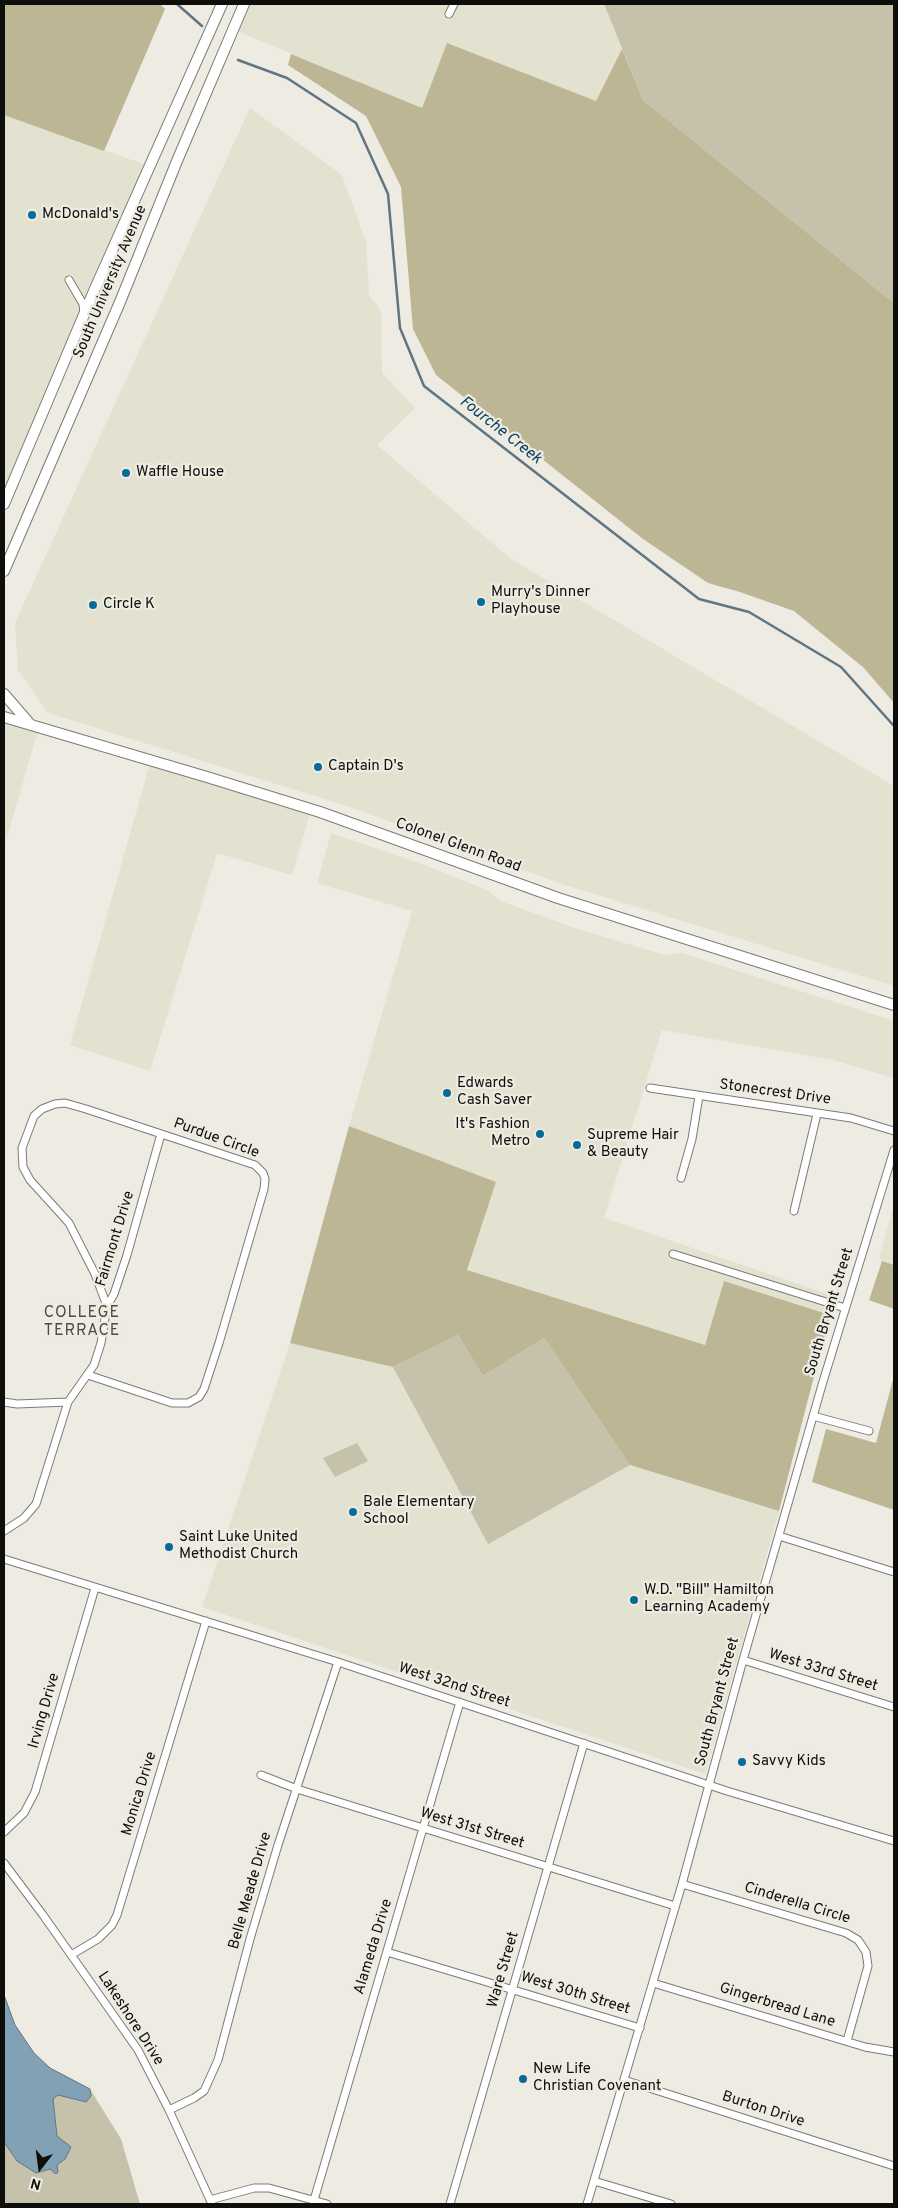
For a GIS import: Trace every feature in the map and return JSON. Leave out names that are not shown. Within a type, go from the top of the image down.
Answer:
[{"type":"main road","name":"South University Avenue","points":[[4,504],[141,183],[190,80],[222,4]]},
{"type":"main road","name":"South University Avenue","points":[[4,572],[120,302],[204,95],[244,4]]},
{"type":"main road","points":[[4,494],[22,463]]},
{"type":"main road","points":[[4,694],[30,724]]},
{"type":"main road","name":"Colonel Glenn Road","points":[[6,717],[320,812],[563,900],[894,1005]]},
{"type":"street","points":[[449,14],[454,4]]},
{"type":"street","points":[[69,280],[83,304],[84,314]]},
{"type":"street","name":"Stonecrest Drive","points":[[650,1088],[851,1118],[894,1132]]},
{"type":"street","points":[[681,1178],[692,1140],[699,1096]]},
{"type":"street","name":"Purdue Circle","points":[[88,1375],[159,1399],[182,1404],[199,1397],[204,1389],[221,1334],[265,1181],[263,1173],[255,1165],[65,1103],[48,1106],[34,1116],[26,1135],[21,1156],[23,1168],[30,1180],[69,1223],[95,1274],[107,1306]]},
{"type":"street","points":[[794,1211],[817,1114]]},
{"type":"street","name":"Fairmont Drive","points":[[4,1531],[24,1518],[36,1504],[68,1402],[94,1365],[101,1343],[107,1306],[114,1294],[127,1255],[161,1134]]},
{"type":"street","name":"South Bryant Street","points":[[587,2204],[682,1884],[743,1660],[813,1416],[894,1150]]},
{"type":"street","points":[[673,1254],[846,1308]]},
{"type":"street","points":[[4,1402],[18,1404],[68,1402]]},
{"type":"street","points":[[813,1416],[869,1431]]},
{"type":"street","points":[[779,1536],[894,1572]]},
{"type":"street","name":"West 32nd Street","points":[[4,1559],[338,1662],[710,1784],[894,1841]]},
{"type":"street","name":"Irving Drive","points":[[4,1832],[24,1813],[35,1792],[94,1588]]},
{"type":"street","name":"Monica Drive","points":[[71,1956],[98,1939],[112,1925],[117,1915],[206,1621]]},
{"type":"street","name":"West 33rd Street","points":[[743,1660],[894,1707]]},
{"type":"street","name":"Belle Meade Drive","points":[[169,2110],[204,2091],[212,2077],[250,1939],[338,1662]]},
{"type":"street","name":"Alameda Drive","points":[[314,2200],[359,2041],[388,1952],[460,1702]]},
{"type":"street","name":"Ware Street","points":[[450,2204],[584,1743]]},
{"type":"street","name":"West 31st Street","points":[[262,1775],[297,1789],[675,1906]]},
{"type":"street","name":"Lakeshore Drive","points":[[4,1862],[138,2050],[169,2110],[211,2202]]},
{"type":"street","name":"Cinderella Circle","points":[[682,1884],[846,1933],[858,1940],[866,1952],[868,1966],[848,2041]]},
{"type":"street","name":"West 30th Street","points":[[388,1952],[640,2028]]},
{"type":"street","name":"Gingerbread Lane","points":[[653,1983],[848,2041],[894,2052]]},
{"type":"street","name":"Burton Drive","points":[[624,2080],[894,2166]]},
{"type":"street","points":[[594,2180],[671,2204]]},
{"type":"street","points":[[211,2202],[254,2188],[276,2189],[327,2204]]},
{"type":"shaded area","points":[[4,4],[160,4],[165,9],[104,151],[4,115]]},
{"type":"shaded area","points":[[244,4],[604,4],[622,49],[596,101],[447,43],[422,108],[232,29]]},
{"type":"shaded area","points":[[604,4],[894,4],[894,303],[643,100]]},
{"type":"shaded area","points":[[447,43],[596,101],[622,49],[643,100],[894,303],[894,703],[864,668],[794,611],[708,583],[643,539],[436,375],[413,329],[401,187],[366,116],[288,65],[291,54],[422,108]]},
{"type":"shaded area","points":[[250,108],[342,175],[366,242],[369,295],[381,311],[382,373],[415,408],[377,445],[511,559],[894,786],[894,986],[562,884],[344,805],[48,713],[18,670],[15,623]]},
{"type":"shaded area","points":[[4,115],[149,166],[4,512]]},
{"type":"shaded area","points":[[4,717],[39,727],[4,848]]},
{"type":"shaded area","points":[[151,760],[311,810],[292,875],[217,853],[150,1071],[70,1045]]},
{"type":"shaded area","points":[[331,833],[427,866],[487,890],[503,902],[575,928],[664,955],[682,953],[894,1021],[894,1078],[833,1060],[662,1030],[604,1218],[840,1298],[830,1315],[724,1281],[705,1345],[467,1270],[496,1182],[349,1126],[412,911],[317,883]]},
{"type":"shaded area","points":[[349,1126],[496,1182],[467,1270],[705,1345],[724,1281],[830,1315],[779,1511],[630,1465],[544,1338],[483,1376],[458,1335],[393,1367],[290,1343]]},
{"type":"shaded area","points":[[894,1203],[894,1265],[879,1259]]},
{"type":"shaded area","points":[[882,1261],[894,1265],[894,1309],[869,1300]]},
{"type":"shaded area","points":[[458,1335],[483,1376],[544,1338],[630,1465],[488,1544],[393,1367]]},
{"type":"shaded area","points":[[290,1343],[393,1367],[630,1465],[779,1511],[705,1774],[202,1607]]},
{"type":"shaded area","points":[[894,1376],[894,1510],[812,1482],[826,1429],[876,1443]]},
{"type":"shaded area","points":[[357,1443],[368,1461],[335,1477],[323,1458]]},
{"type":"shaded area","points":[[90,2089],[121,2139],[140,2204],[4,2204],[4,2142],[17,2161],[36,2173],[50,2169],[56,2174],[56,2165],[65,2159],[57,2136],[53,2099],[58,2095],[86,2102],[91,2096]]},
{"type":"water","points":[[4,1995],[15,2025],[34,2053],[50,2068],[90,2089],[91,2096],[86,2102],[58,2095],[53,2099],[57,2136],[71,2147],[65,2159],[57,2165],[58,2172],[56,2174],[50,2169],[36,2173],[17,2161],[4,2142]]},
{"type":"waterway","points":[[177,4],[202,26]]},
{"type":"waterway","name":"Fourche Creek","points":[[238,60],[287,78],[356,123],[388,194],[400,328],[424,386],[699,599],[749,612],[841,667],[894,726]]},
{"type":"place","name":"McDonald's","points":[[32,215]]},
{"type":"place","name":"Waffle House","points":[[126,473]]},
{"type":"place","name":"Murry's Dinner Playhouse","points":[[481,602]]},
{"type":"place","name":"Circle K","points":[[93,605]]},
{"type":"place","name":"Captain D's","points":[[318,767]]},
{"type":"place","name":"Edwards Cash Saver","points":[[447,1093]]},
{"type":"place","name":"It's Fashion Metro","points":[[540,1134]]},
{"type":"place","name":"Supreme Hair & Beauty","points":[[577,1145]]},
{"type":"place","name":"Bale Elementary School","points":[[353,1512]]},
{"type":"place","name":"Saint Luke United Methodist Church","points":[[169,1547]]},
{"type":"place","name":"W.D. \"Bill\" Hamilton Learning Academy","points":[[634,1600]]},
{"type":"place","name":"Savvy Kids","points":[[742,1762]]},
{"type":"place","name":"New Life Christian Covenant","points":[[523,2079]]},
{"type":"district","name":"COLLEGE TERRACE","points":[[82,1323]]}]
